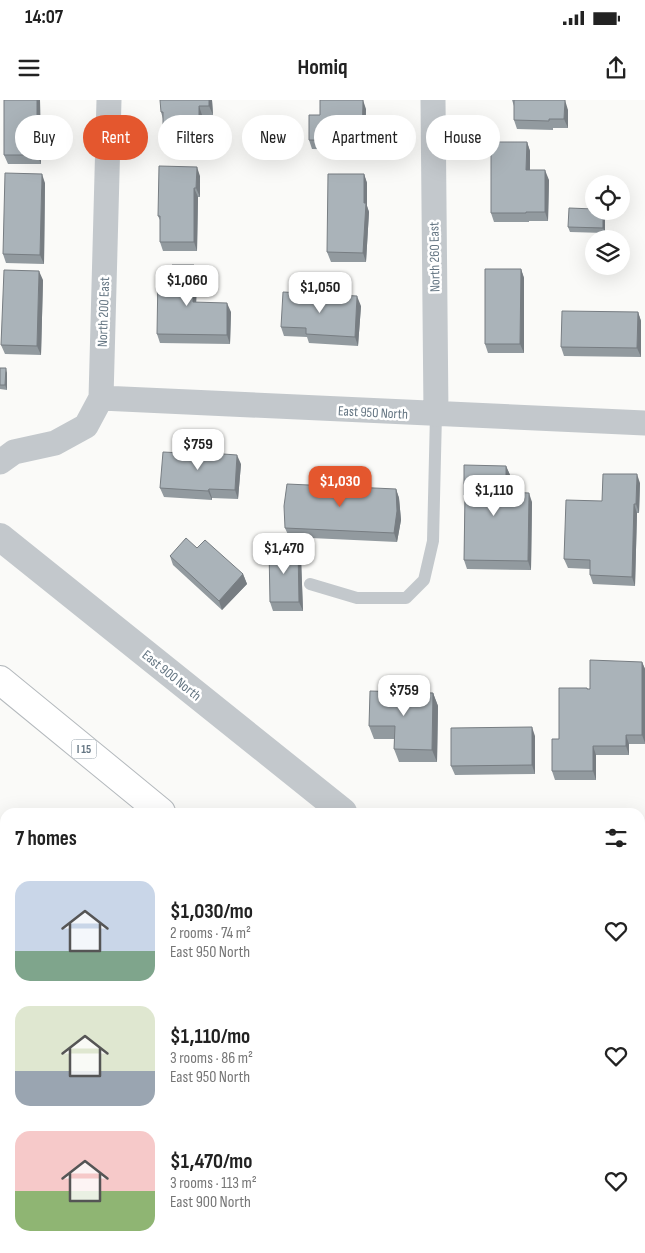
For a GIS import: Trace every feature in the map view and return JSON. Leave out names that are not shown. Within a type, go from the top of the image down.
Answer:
[{"type":"highway","name":"I 15","points":[[3,683],[156,808]]},
{"type":"street","name":"North 200 East","points":[[0,462],[14,452],[55,443],[86,426],[101,398],[109,100]]},
{"type":"street","name":"North 260 East","points":[[432,100],[436,414]]},
{"type":"street","name":"East 950 North","points":[[101,398],[645,423]]},
{"type":"street","name":"East 900 North","points":[[0,537],[339,808]]},
{"type":"lane","points":[[310,584],[357,598],[406,598],[424,580],[433,541],[436,414]]},
{"type":"building","points":[[4,100],[37,100],[37,115],[15,115],[15,155],[4,155]]},
{"type":"building","points":[[160,100],[209,100],[209,106],[199,106],[199,115],[163,115],[163,112],[161,112]]},
{"type":"building","points":[[320,100],[363,100],[363,115],[320,115]]},
{"type":"building","points":[[514,100],[565,100],[564,119],[549,119],[549,121],[514,120]]},
{"type":"building","points":[[309,115],[314,115],[314,140],[309,140]]},
{"type":"building","points":[[500,142],[527,142],[526,170],[545,170],[545,212],[491,213],[491,160],[500,160]]},
{"type":"building","points":[[159,166],[197,167],[196,188],[194,188],[194,242],[160,242],[160,216],[158,216]]},
{"type":"building","points":[[5,173],[42,174],[40,255],[3,254]]},
{"type":"building","points":[[328,174],[364,174],[364,203],[366,203],[363,253],[327,252]]},
{"type":"building","points":[[569,208],[585,209],[585,220],[603,220],[603,228],[568,227]]},
{"type":"building","points":[[172,265],[194,265],[193,302],[227,303],[227,335],[157,334],[158,274],[172,275]]},
{"type":"building","points":[[485,269],[521,269],[520,344],[485,344]]},
{"type":"building","points":[[4,270],[39,271],[37,346],[1,345]]},
{"type":"building","points":[[283,292],[357,296],[355,337],[306,334],[306,328],[281,327]]},
{"type":"building","points":[[562,311],[638,312],[637,348],[561,347]]},
{"type":"building","points":[[0,368],[6,368],[5,385],[0,385]]},
{"type":"building","points":[[182,451],[237,455],[235,490],[209,489],[208,491],[160,488],[163,452],[182,453]]},
{"type":"building","points":[[464,465],[506,466],[506,492],[529,493],[528,561],[464,560]]},
{"type":"building","points":[[603,474],[637,474],[636,504],[634,504],[632,577],[590,575],[590,560],[564,559],[566,500],[602,501]]},
{"type":"building","points":[[287,484],[396,489],[397,511],[394,533],[285,528],[284,506]]},
{"type":"building","points":[[186,538],[197,548],[205,540],[243,574],[219,601],[170,556]]},
{"type":"building","points":[[298,548],[299,602],[270,602],[269,549]]},
{"type":"building","points":[[590,660],[642,662],[642,735],[626,735],[626,746],[593,746],[593,771],[552,771],[552,739],[559,739],[559,688],[590,689]]},
{"type":"building","points":[[370,691],[433,693],[432,750],[394,749],[395,726],[369,726]]},
{"type":"building","points":[[532,727],[532,765],[451,766],[451,728]]}]
